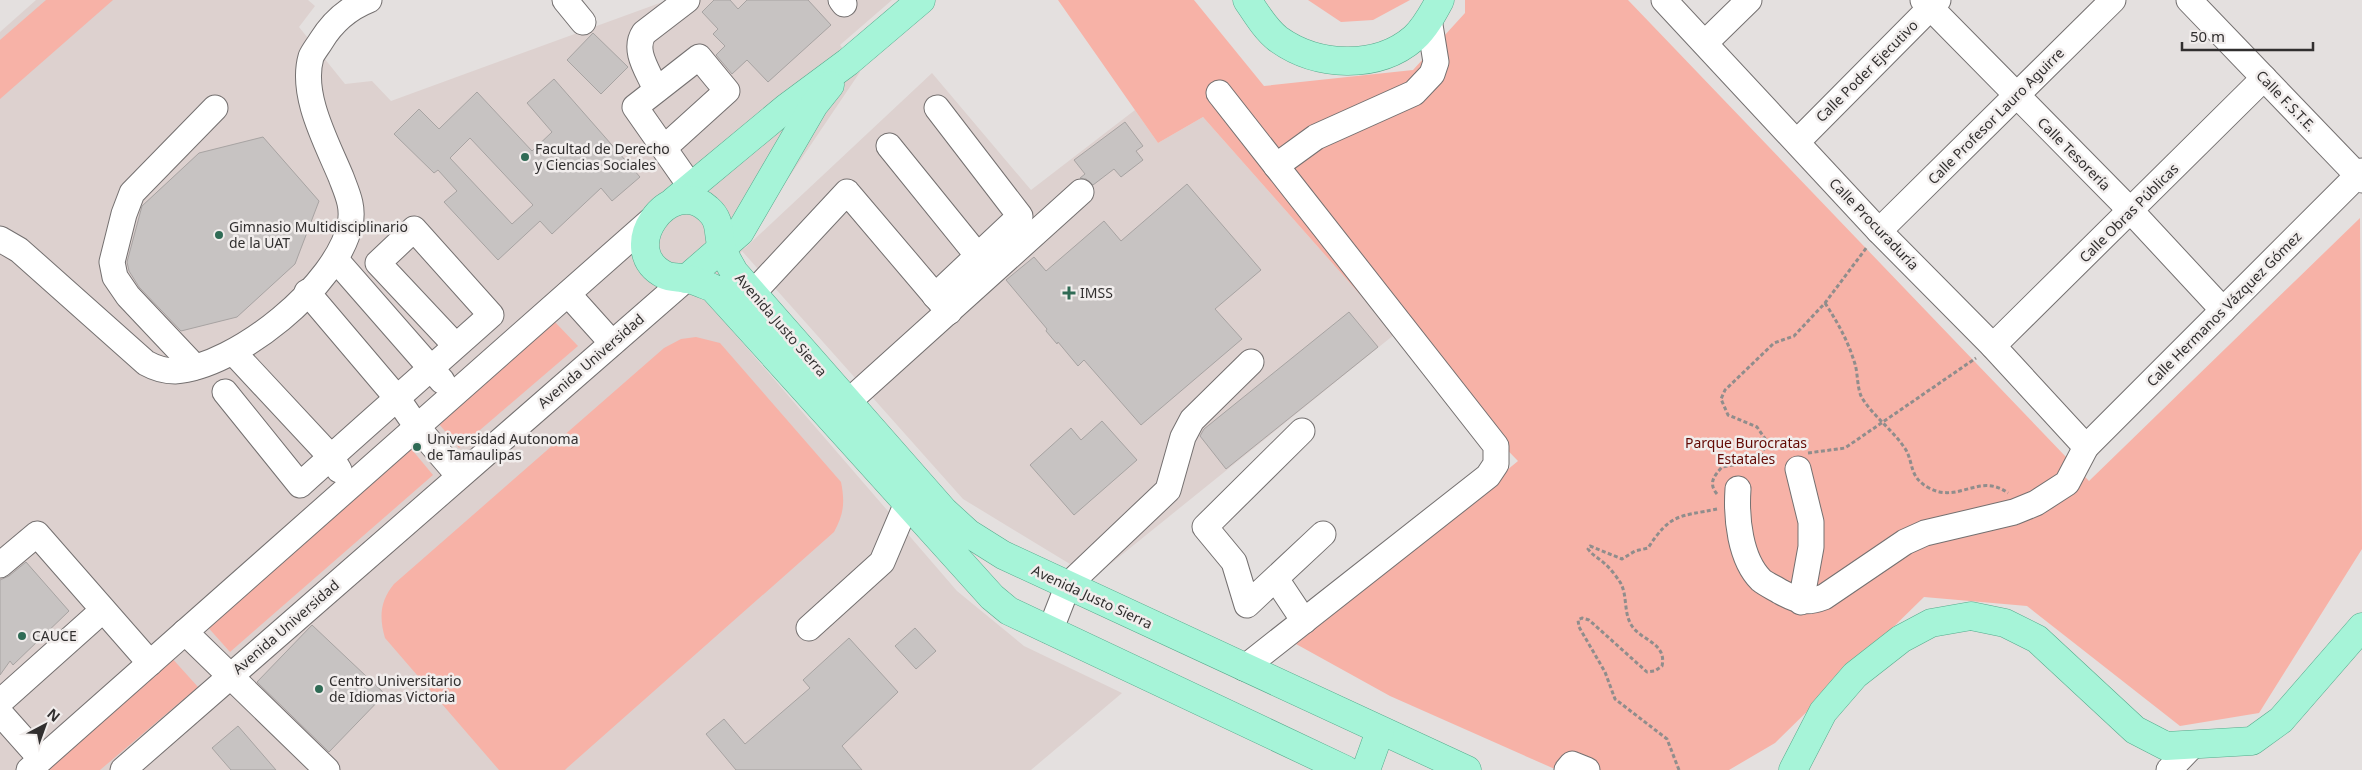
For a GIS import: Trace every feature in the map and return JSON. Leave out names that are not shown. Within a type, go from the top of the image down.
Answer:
[{"type":"main road","points":[[650,221],[786,108],[848,62],[921,0]]},
{"type":"main road","points":[[1247,0],[1263,22],[1278,38],[1325,59],[1348,62],[1372,60],[1393,52],[1415,37],[1434,9]]},
{"type":"main road","name":"Avenida Universidad","points":[[686,279],[740,232],[814,105],[848,62]]},
{"type":"main road","name":"Avenida Justo Sierra","points":[[683,194],[708,209],[719,223],[722,248],[734,272],[944,511],[968,533],[1002,554],[1467,770]]},
{"type":"main road","name":"Avenida Justo Sierra","points":[[650,221],[645,239],[645,252],[654,266],[666,276],[686,279],[713,288],[992,597],[1009,611],[1346,770]]},
{"type":"main road","points":[[1782,770],[1798,759],[1823,712],[1855,675],[1901,639],[1931,623],[1971,616],[2005,623],[2037,639],[2135,730],[2166,746],[2183,760],[2252,741],[2281,720],[2361,626]]},
{"type":"main road","points":[[1366,770],[1380,731]]},
{"type":"street","points":[[565,0],[583,22]]},
{"type":"street","points":[[656,90],[638,48],[640,40],[644,33],[686,0]]},
{"type":"street","name":"Calle Procuraduría","points":[[1664,0],[1879,231],[1993,346],[2086,447]]},
{"type":"street","points":[[1705,43],[1749,0]]},
{"type":"street","name":"Calle Profesor Lauro Aguirre","points":[[1879,231],[2113,0]]},
{"type":"street","name":"Calle F.S.T.E.","points":[[2188,0],[2360,176]]},
{"type":"street","points":[[0,239],[20,250],[146,363],[159,369],[175,371],[234,353],[272,327],[337,261],[350,224],[351,202],[314,113],[309,75],[311,56],[329,29],[362,3]]},
{"type":"street","name":"Calle Tesorería","points":[[1931,3],[2016,96],[2131,211],[2223,310]]},
{"type":"street","name":"Calle Poder Ejecutivo","points":[[1797,142],[1931,3]]},
{"type":"street","points":[[1276,166],[1316,137],[1414,93],[1432,74],[1436,62],[1434,9]]},
{"type":"street","points":[[664,148],[726,91],[699,57],[635,107],[664,148],[683,194]]},
{"type":"street","name":"Calle Obras Públicas","points":[[1993,346],[2264,78]]},
{"type":"street","points":[[1218,93],[1496,446],[1496,464],[1488,476],[1244,668]]},
{"type":"street","points":[[195,366],[128,296],[115,277],[112,262],[124,214],[132,193],[215,108]]},
{"type":"street","points":[[848,402],[942,304],[978,256],[1020,216],[937,108]]},
{"type":"street","points":[[890,146],[978,256]]},
{"type":"street","name":"Calle Hermanos Vázquez Gómez","points":[[1801,602],[1811,602],[1824,597],[1905,542],[1925,533],[2027,507],[2067,483],[2086,447],[2360,176]]},
{"type":"street","points":[[753,293],[847,192],[942,304]]},
{"type":"street","points":[[942,304],[1081,192]]},
{"type":"street","points":[[0,713],[35,765],[650,221]]},
{"type":"street","points":[[225,392],[300,485],[492,315],[414,229],[378,263],[456,346]]},
{"type":"street","points":[[337,261],[454,395]]},
{"type":"street","name":"Avenida Universidad","points":[[123,770],[686,279]]},
{"type":"street","points":[[307,292],[397,398],[417,427],[459,476]]},
{"type":"street","points":[[568,294],[612,343]]},
{"type":"street","points":[[234,353],[331,456],[349,487]]},
{"type":"street","points":[[1050,630],[1068,585],[1168,490],[1184,437],[1192,420],[1251,362]]},
{"type":"street","points":[[1302,431],[1205,527],[1234,562],[1247,605],[1323,534]]},
{"type":"street","points":[[1738,497],[1745,555],[1750,566],[1762,581],[1801,602],[1811,547],[1811,522],[1798,469]]},
{"type":"street","points":[[809,628],[882,562],[907,503]]},
{"type":"street","points":[[0,565],[37,534],[150,663]]},
{"type":"street","points":[[1276,579],[1304,621]]},
{"type":"street","points":[[0,702],[103,610]]},
{"type":"street","points":[[185,632],[232,675],[327,770]]},
{"type":"street","points":[[1567,770],[1572,764],[1587,770]]},
{"type":"path","points":[[1738,497],[1723,498],[1713,488],[1715,475],[1722,467],[1757,460],[1768,443],[1757,427],[1728,415],[1721,399],[1725,390],[1774,344],[1794,336],[1825,303],[1879,231]]},
{"type":"path","points":[[1825,303],[1848,340],[1861,396],[1906,451],[1910,468],[1921,483],[1931,489],[1951,494],[1988,484],[2000,488],[2027,507]]},
{"type":"path","points":[[1798,469],[1800,458],[1812,451],[1846,448],[1993,346]]},
{"type":"path","points":[[1679,770],[1667,739],[1615,699],[1605,672],[1579,627],[1578,620],[1582,618],[1589,620],[1647,672],[1655,671],[1662,666],[1663,659],[1660,649],[1633,628],[1628,618],[1627,601],[1621,583],[1605,564],[1592,555],[1588,549],[1590,546],[1595,546],[1622,559],[1635,551],[1648,548],[1662,526],[1676,517],[1738,497]]},
{"type":"shaded area","name":"Universidad Autonoma de Tamaulipas","points":[[36,0],[308,0],[315,6],[299,27],[345,84],[372,81],[391,101],[668,0],[892,0],[840,45],[860,72],[785,183],[744,249],[932,73],[1031,190],[1135,110],[1158,143],[1203,117],[1395,334],[1093,578],[963,499],[742,251],[709,304],[957,591],[1024,646],[1122,693],[1031,770],[0,770],[0,32]]},
{"type":"green space","points":[[46,0],[113,0],[0,99],[0,40]]},
{"type":"green space","name":"Parque Burocratas Estatales","points":[[1058,0],[1194,0],[1264,86],[1413,70],[1465,13],[1465,0],[1628,0],[2089,481],[2360,218],[2362,549],[2259,713],[2180,726],[2027,606],[1924,597],[1775,743],[1729,770],[1557,770],[1390,696],[1296,644],[1518,461],[1395,334],[1203,117],[1158,143]]},
{"type":"green space","points":[[1308,0],[1410,0],[1373,20],[1341,22]]},
{"type":"green space","points":[[554,321],[578,346],[459,448],[439,424]]},
{"type":"green space","points":[[696,337],[720,343],[841,482],[843,508],[837,526],[834,532],[565,770],[499,770],[385,638],[382,623],[383,603],[394,584],[664,348],[681,339]]},
{"type":"green space","points":[[408,445],[433,475],[230,652],[205,624]]},
{"type":"green space","points":[[170,656],[198,687],[100,770],[39,770]]},
{"type":"building","points":[[714,0],[730,0],[738,9],[747,0],[808,0],[831,25],[768,82],[747,60],[732,74],[716,55],[725,46],[713,34],[718,29],[702,12]]},
{"type":"building","points":[[593,33],[628,67],[601,94],[567,60]]},
{"type":"building","points":[[554,79],[640,177],[612,201],[601,188],[552,234],[540,221],[498,260],[444,202],[457,191],[438,170],[434,173],[394,134],[419,109],[439,129],[477,92],[532,151],[552,132],[527,103]],"holes":[[[470,138],[533,205],[512,224],[450,158]]]},
{"type":"building","points":[[1125,122],[1143,146],[1136,151],[1143,160],[1121,177],[1114,169],[1093,185],[1086,179],[1080,178],[1085,174],[1074,160]]},
{"type":"building","name":"Gimnasio Multidisciplinario de la UAT","points":[[263,137],[319,201],[295,264],[237,317],[181,331],[139,287],[129,271],[127,262],[142,206],[199,153]]},
{"type":"building","points":[[1187,184],[1261,270],[1215,309],[1242,339],[1141,425],[1084,360],[1078,366],[1058,342],[1057,344],[1046,331],[1047,329],[1006,280],[1034,257],[1046,271],[1104,221],[1121,241]]},
{"type":"building","points":[[1349,312],[1378,347],[1226,469],[1200,436],[1204,429]]},
{"type":"building","points":[[1102,421],[1137,460],[1074,515],[1030,465],[1071,428],[1081,440]]},
{"type":"building","name":"CAUCE","points":[[26,562],[69,611],[13,665],[10,661],[0,675],[0,580],[9,576]]},
{"type":"building","name":"Centro Universitario de Idiomas Victoria","points":[[312,625],[385,694],[329,752],[257,682]]},
{"type":"building","points":[[915,628],[936,651],[916,669],[895,646]]},
{"type":"building","points":[[849,638],[898,692],[842,746],[862,770],[736,770],[706,734],[724,719],[745,744],[810,688],[803,680]]},
{"type":"building","points":[[238,726],[276,770],[231,770],[212,748]]},
{"type":"place","name":"Facultad de Derecho y Ciencias Sociales","points":[[525,157]]},
{"type":"place","name":"Gimnasio Multidisciplinario de la UAT","points":[[219,235]]},
{"type":"place","name":"IMSS","points":[[1069,293]]},
{"type":"place","name":"Universidad Autonoma de Tamaulipas","points":[[417,447]]},
{"type":"place","name":"CAUCE","points":[[22,636]]},
{"type":"place","name":"Centro Universitario de Idiomas Victoria","points":[[319,689]]}]
